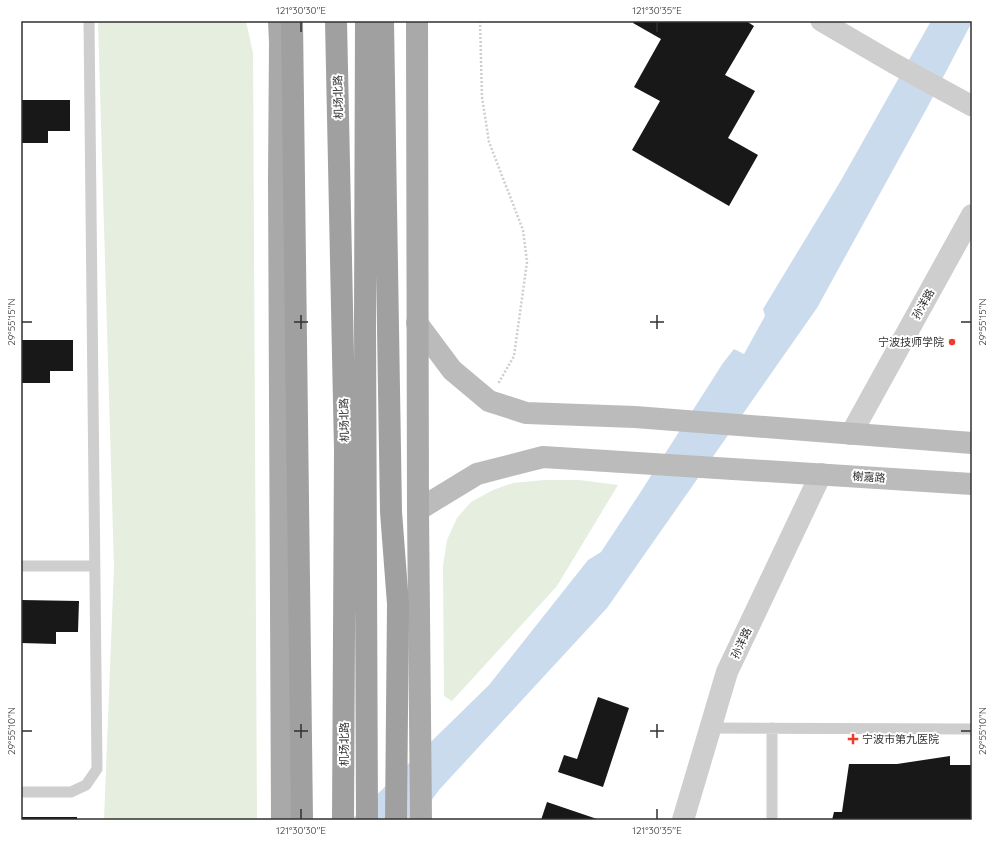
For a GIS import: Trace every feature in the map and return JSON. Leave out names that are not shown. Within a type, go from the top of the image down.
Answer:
[{"type":"highway","points":[[292,21],[302,820]]},
{"type":"highway","name":"机场北路","points":[[336,21],[345,450],[343,820]]},
{"type":"highway","name":"机场北路","points":[[366,21],[365,329],[367,820]]},
{"type":"highway","points":[[383,21],[391,512],[398,604],[396,820]]},
{"type":"main road","points":[[278,21],[280,43],[279,186],[282,820]]},
{"type":"main road","points":[[417,21],[417,324],[421,820]]},
{"type":"main road","points":[[417,324],[452,370],[489,401],[526,413],[635,417],[972,443]]},
{"type":"main road","name":"榭嘉路","points":[[418,510],[477,474],[543,457],[972,484]]},
{"type":"street","points":[[821,21],[893,63],[972,106]]},
{"type":"street","name":"孙洋路","points":[[850,434],[972,215]]},
{"type":"street","name":"孙洋路","points":[[683,820],[727,672],[821,474]]},
{"type":"lane","points":[[21,792],[71,792],[86,785],[97,769],[89,21]]},
{"type":"lane","points":[[21,566],[94,566]]},
{"type":"lane","points":[[710,728],[972,729]]},
{"type":"lane","points":[[772,728],[772,820]]},
{"type":"path","points":[[480,21],[482,97],[489,142],[523,230],[527,262],[514,356],[489,401]]},
{"type":"green space","points":[[98,21],[246,21],[253,53],[257,820],[104,820],[114,567]]},
{"type":"green space","points":[[544,480],[579,480],[618,485],[557,586],[452,701],[444,696],[443,566],[447,540],[457,518],[471,502],[493,490],[513,483]]},
{"type":"water","points":[[931,21],[972,22],[927,108],[817,308],[607,608],[439,790],[417,820],[351,820],[489,685],[588,560],[601,552],[723,363],[734,349],[744,354],[765,316],[763,309],[840,182]]},
{"type":"building","points":[[634,21],[746,21],[754,26],[725,75],[755,91],[728,138],[758,155],[729,206],[632,150],[660,101],[634,87],[661,39],[633,23]]},
{"type":"building","points":[[21,100],[70,100],[70,131],[48,131],[48,143],[21,143]]},
{"type":"building","points":[[21,340],[73,340],[73,371],[50,371],[50,383],[21,383]]},
{"type":"building","points":[[21,600],[79,601],[78,632],[56,632],[56,644],[21,643]]},
{"type":"building","points":[[598,697],[629,708],[603,787],[558,772],[564,755],[577,759]]},
{"type":"building","points":[[950,756],[950,765],[972,765],[972,820],[832,820],[834,812],[842,812],[849,764],[897,764]]},
{"type":"building","points":[[547,802],[600,820],[541,820]]},
{"type":"building","points":[[21,817],[77,817],[77,820],[21,820]]},
{"type":"place","name":"宁波技师学院","points":[[952,342]]},
{"type":"place","name":"宁波市第九医院","points":[[853,739]]}]
